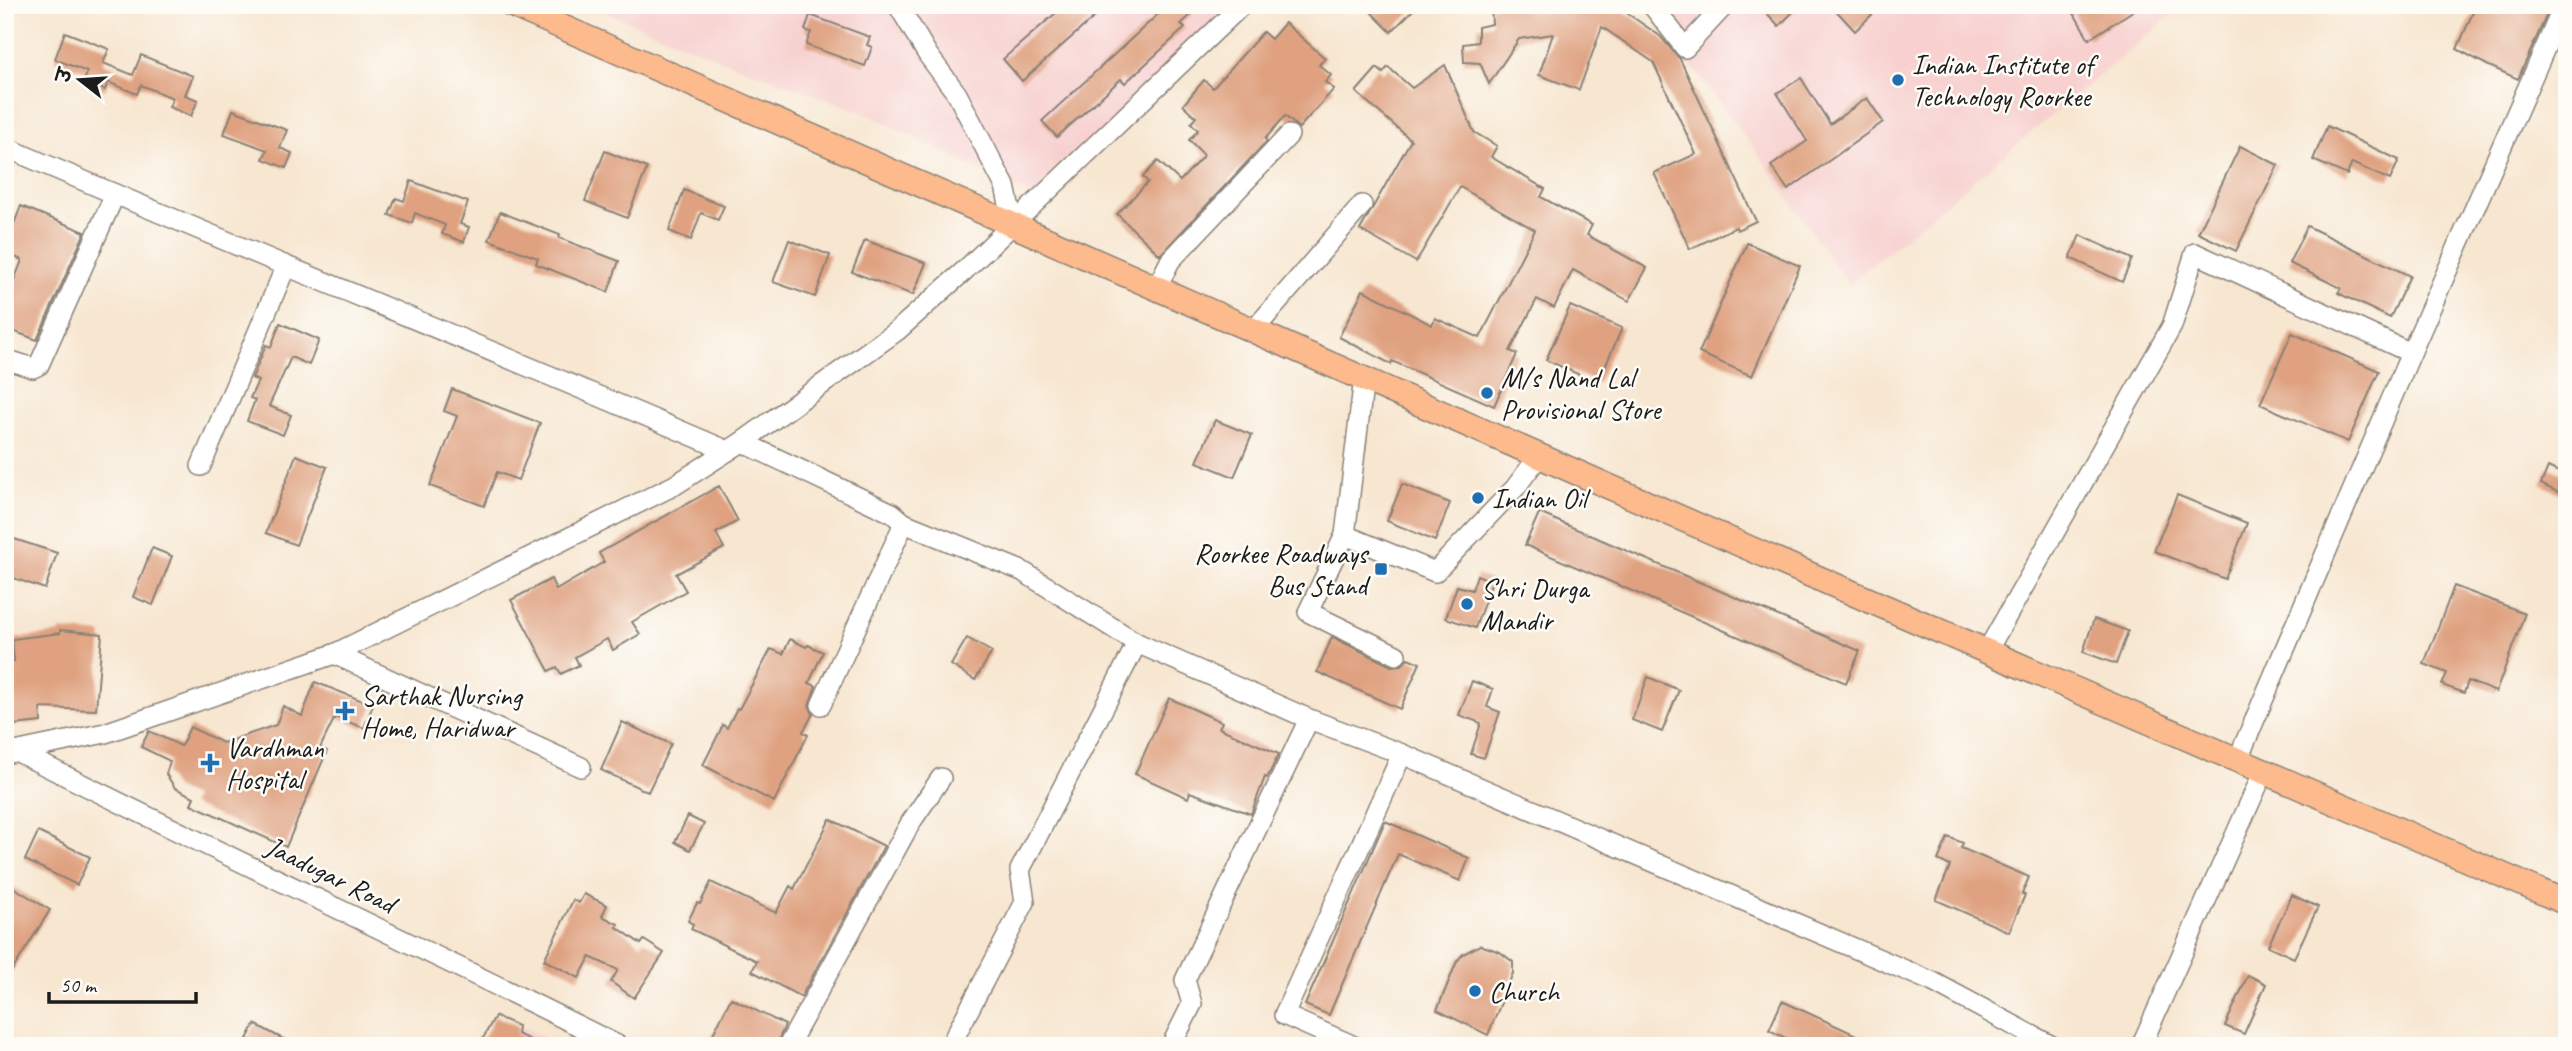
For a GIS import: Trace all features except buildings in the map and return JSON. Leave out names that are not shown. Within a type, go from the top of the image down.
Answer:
[{"type":"main road","points":[[512,5],[2567,904]]},
{"type":"street","points":[[898,5],[928,55],[957,94],[1005,186],[1013,223]]},
{"type":"street","points":[[12,753],[105,733],[334,654],[675,485],[735,447],[898,330],[1242,5]]},
{"type":"street","points":[[1651,5],[1685,48],[1725,5]]},
{"type":"street","points":[[2238,759],[2411,353],[2564,5]]},
{"type":"street","points":[[1157,287],[1170,261],[1289,135]]},
{"type":"street","points":[[5,147],[538,370],[735,447],[892,513],[905,523],[1021,571],[1138,643],[1310,719],[1402,754],[1933,982],[2052,1046]]},
{"type":"street","points":[[5,359],[33,368],[39,365],[115,194]]},
{"type":"street","points":[[1254,330],[1362,205]]},
{"type":"street","points":[[1987,651],[2172,326],[2194,253],[2411,353]]},
{"type":"street","points":[[201,466],[286,266]]},
{"type":"street","points":[[1364,378],[1345,535],[1308,612],[1396,656]]},
{"type":"street","points":[[1345,535],[1435,572],[1515,488],[1539,456]]},
{"type":"street","points":[[821,705],[905,523]]},
{"type":"street","points":[[950,1046],[1025,902],[1020,870],[1138,643]]},
{"type":"street","points":[[334,654],[581,767]]},
{"type":"street","points":[[1171,1046],[1192,1004],[1185,980],[1310,719]]},
{"type":"street","name":"Jaadugar Road","points":[[12,753],[478,975],[619,1046]]},
{"type":"street","points":[[1354,1046],[1284,1015],[1402,754]]},
{"type":"street","points":[[2141,1046],[2264,771]]},
{"type":"street","points":[[788,1046],[911,822],[941,778]]},
{"type":"shaded area","points":[[589,5],[1244,5],[1049,204],[865,113],[717,58]]},
{"type":"shaded area","name":"Indian Institute of Technology Roorkee","points":[[1645,5],[2184,5],[1848,285],[1758,154]]},
{"type":"shaded area","points":[[495,1016],[564,1046],[479,1046]]},
{"type":"place","name":"Indian Institute of Technology Roorkee","points":[[1898,80]]},
{"type":"place","name":"M/s Nand Lal Provisional Store","points":[[1487,393]]},
{"type":"place","name":"Indian Oil","points":[[1478,498]]},
{"type":"place","name":"Roorkee Roadways Bus Stand","points":[[1381,569]]},
{"type":"place","name":"Shri Durga Mandir","points":[[1467,604]]},
{"type":"place","name":"Sarthak Nursing Home, Haridwar","points":[[345,711]]},
{"type":"place","name":"Vardhman Hospital","points":[[210,763]]},
{"type":"place","name":"Church","points":[[1475,991]]}]
